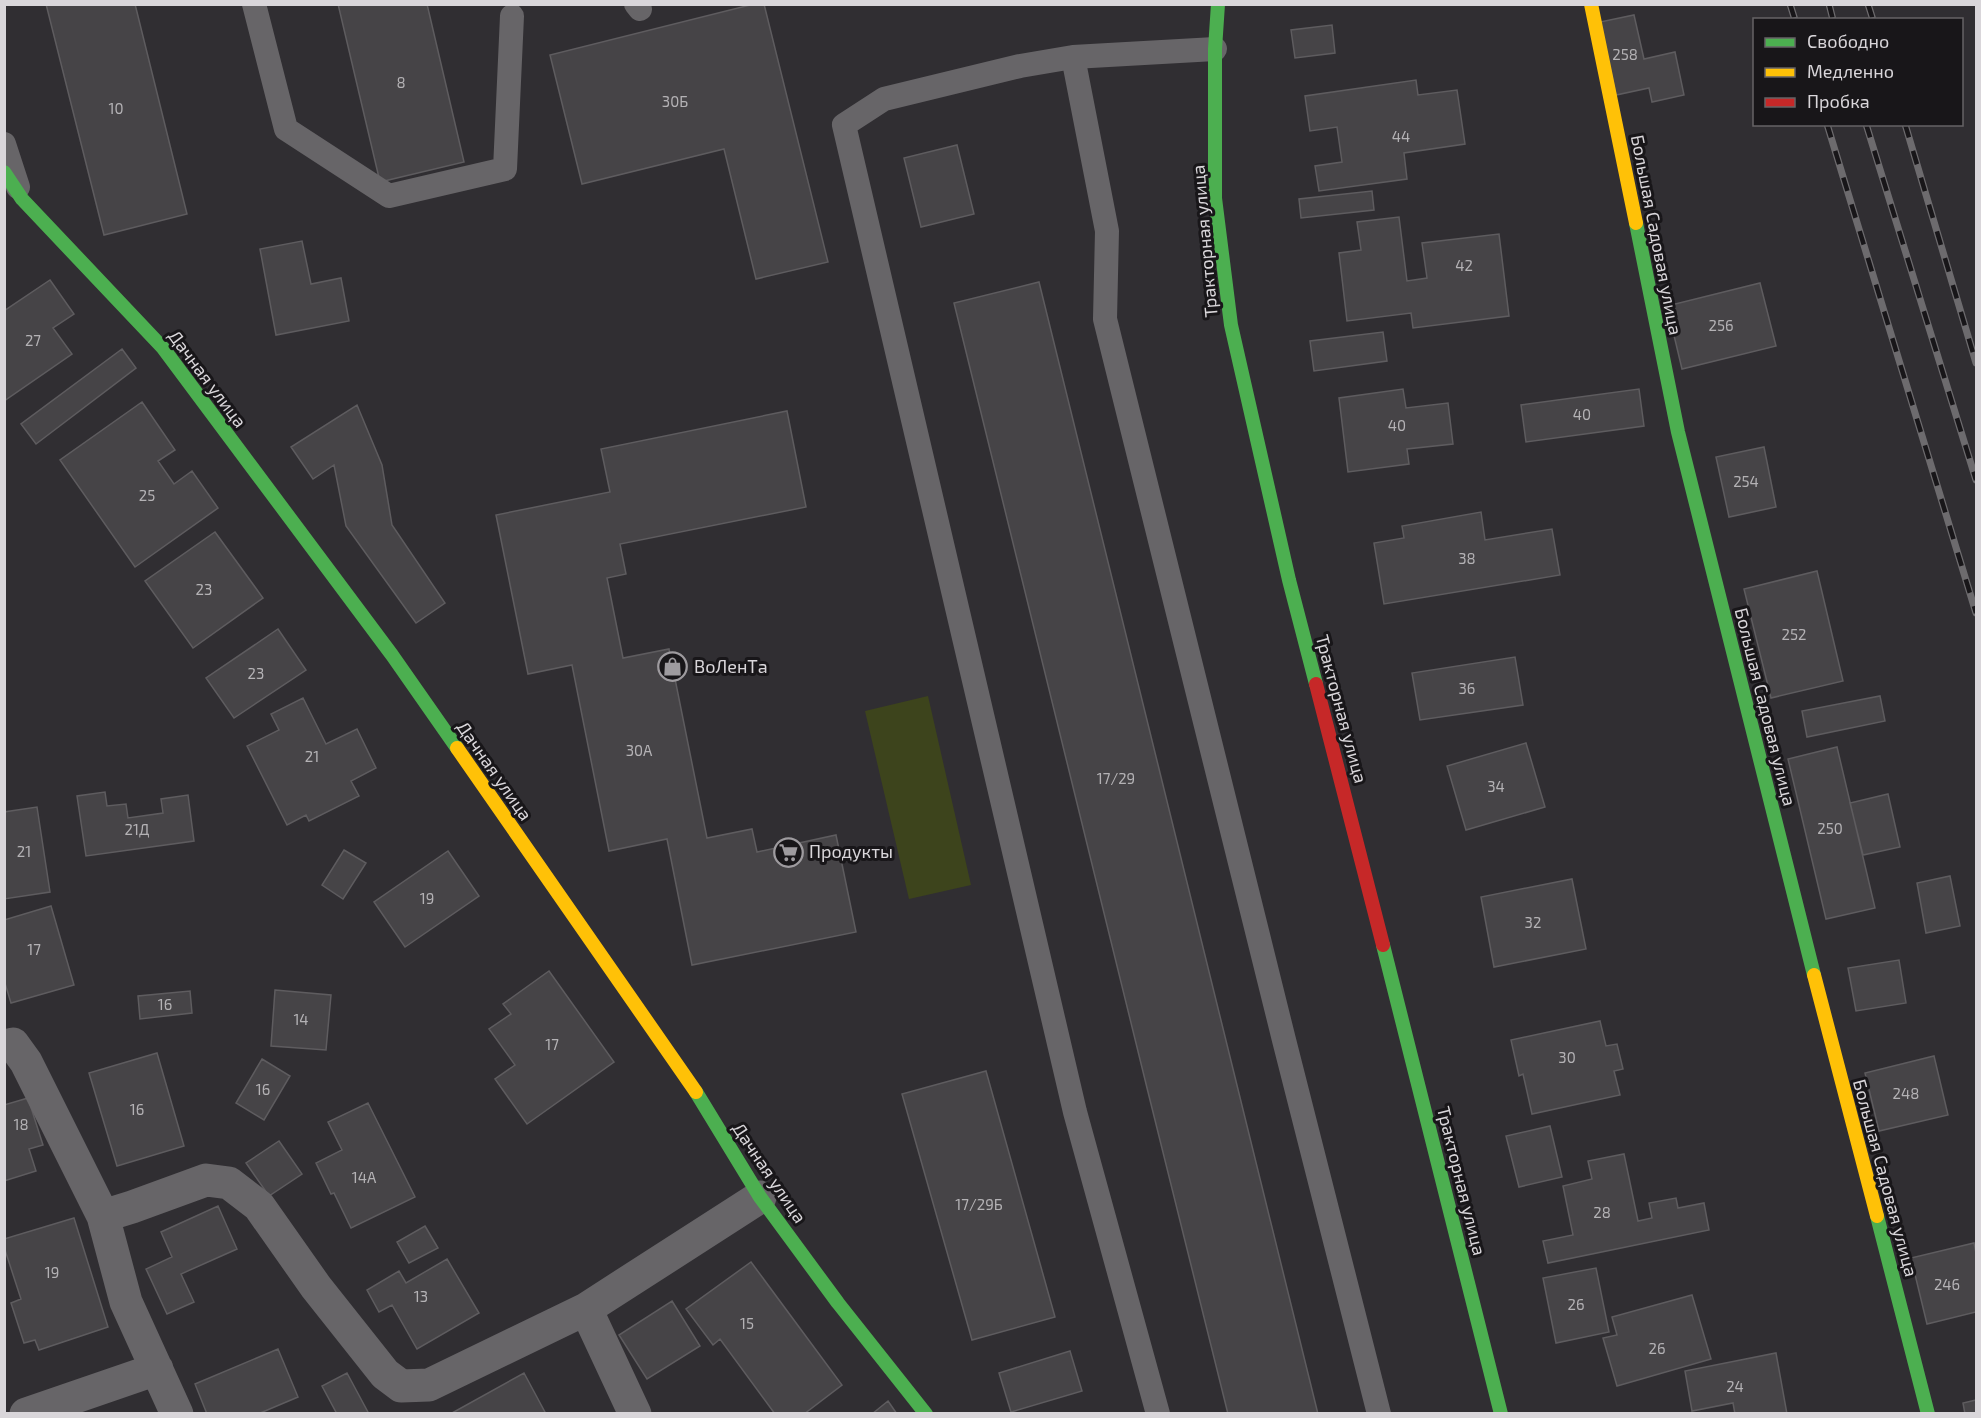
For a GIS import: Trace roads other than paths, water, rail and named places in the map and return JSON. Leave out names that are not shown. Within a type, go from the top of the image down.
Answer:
[{"type":"street","name":"Тракторная улица","points":[[1218,4],[1215,49],[1215,198],[1231,325],[1289,580],[1358,843],[1501,1413]]},
{"type":"street","name":"Большая Садовая улица","points":[[1591,4],[1677,432],[1807,948],[1928,1413]]},
{"type":"street","name":"Дачная улица","points":[[4,172],[22,199],[163,348],[384,646],[683,1072],[760,1197],[838,1303],[926,1413]]},
{"type":"street","points":[[4,1046],[12,1044],[26,1062],[103,1216],[126,1302],[177,1413]]},
{"type":"street","points":[[103,1216],[206,1180],[229,1183],[259,1206],[316,1287],[385,1374],[402,1386],[429,1385],[586,1309],[760,1197]]},
{"type":"street","points":[[586,1309],[634,1413]]},
{"type":"street","points":[[26,1413],[157,1369]]},
{"type":"lane","points":[[254,4],[286,129],[389,196],[505,169],[512,16]]},
{"type":"lane","points":[[1158,1413],[1075,1112],[844,125],[884,99],[1020,66],[1073,57],[1215,49]]},
{"type":"lane","points":[[1073,57],[1107,231],[1105,319],[1379,1413]]},
{"type":"lane","points":[[4,144],[22,199]]},
{"type":"railway","points":[[1790,4],[1794,18]]},
{"type":"railway","points":[[1829,4],[1832,18]]},
{"type":"railway","points":[[1868,4],[1872,18]]},
{"type":"railway","points":[[1828,126],[1976,613]]},
{"type":"railway","points":[[1867,126],[1976,480]]},
{"type":"railway","points":[[1906,126],[1976,363]]},
{"type":"place","name":"ВоЛенТа","points":[[673,667]]},
{"type":"place","name":"Продукты","points":[[788,852]]}]
